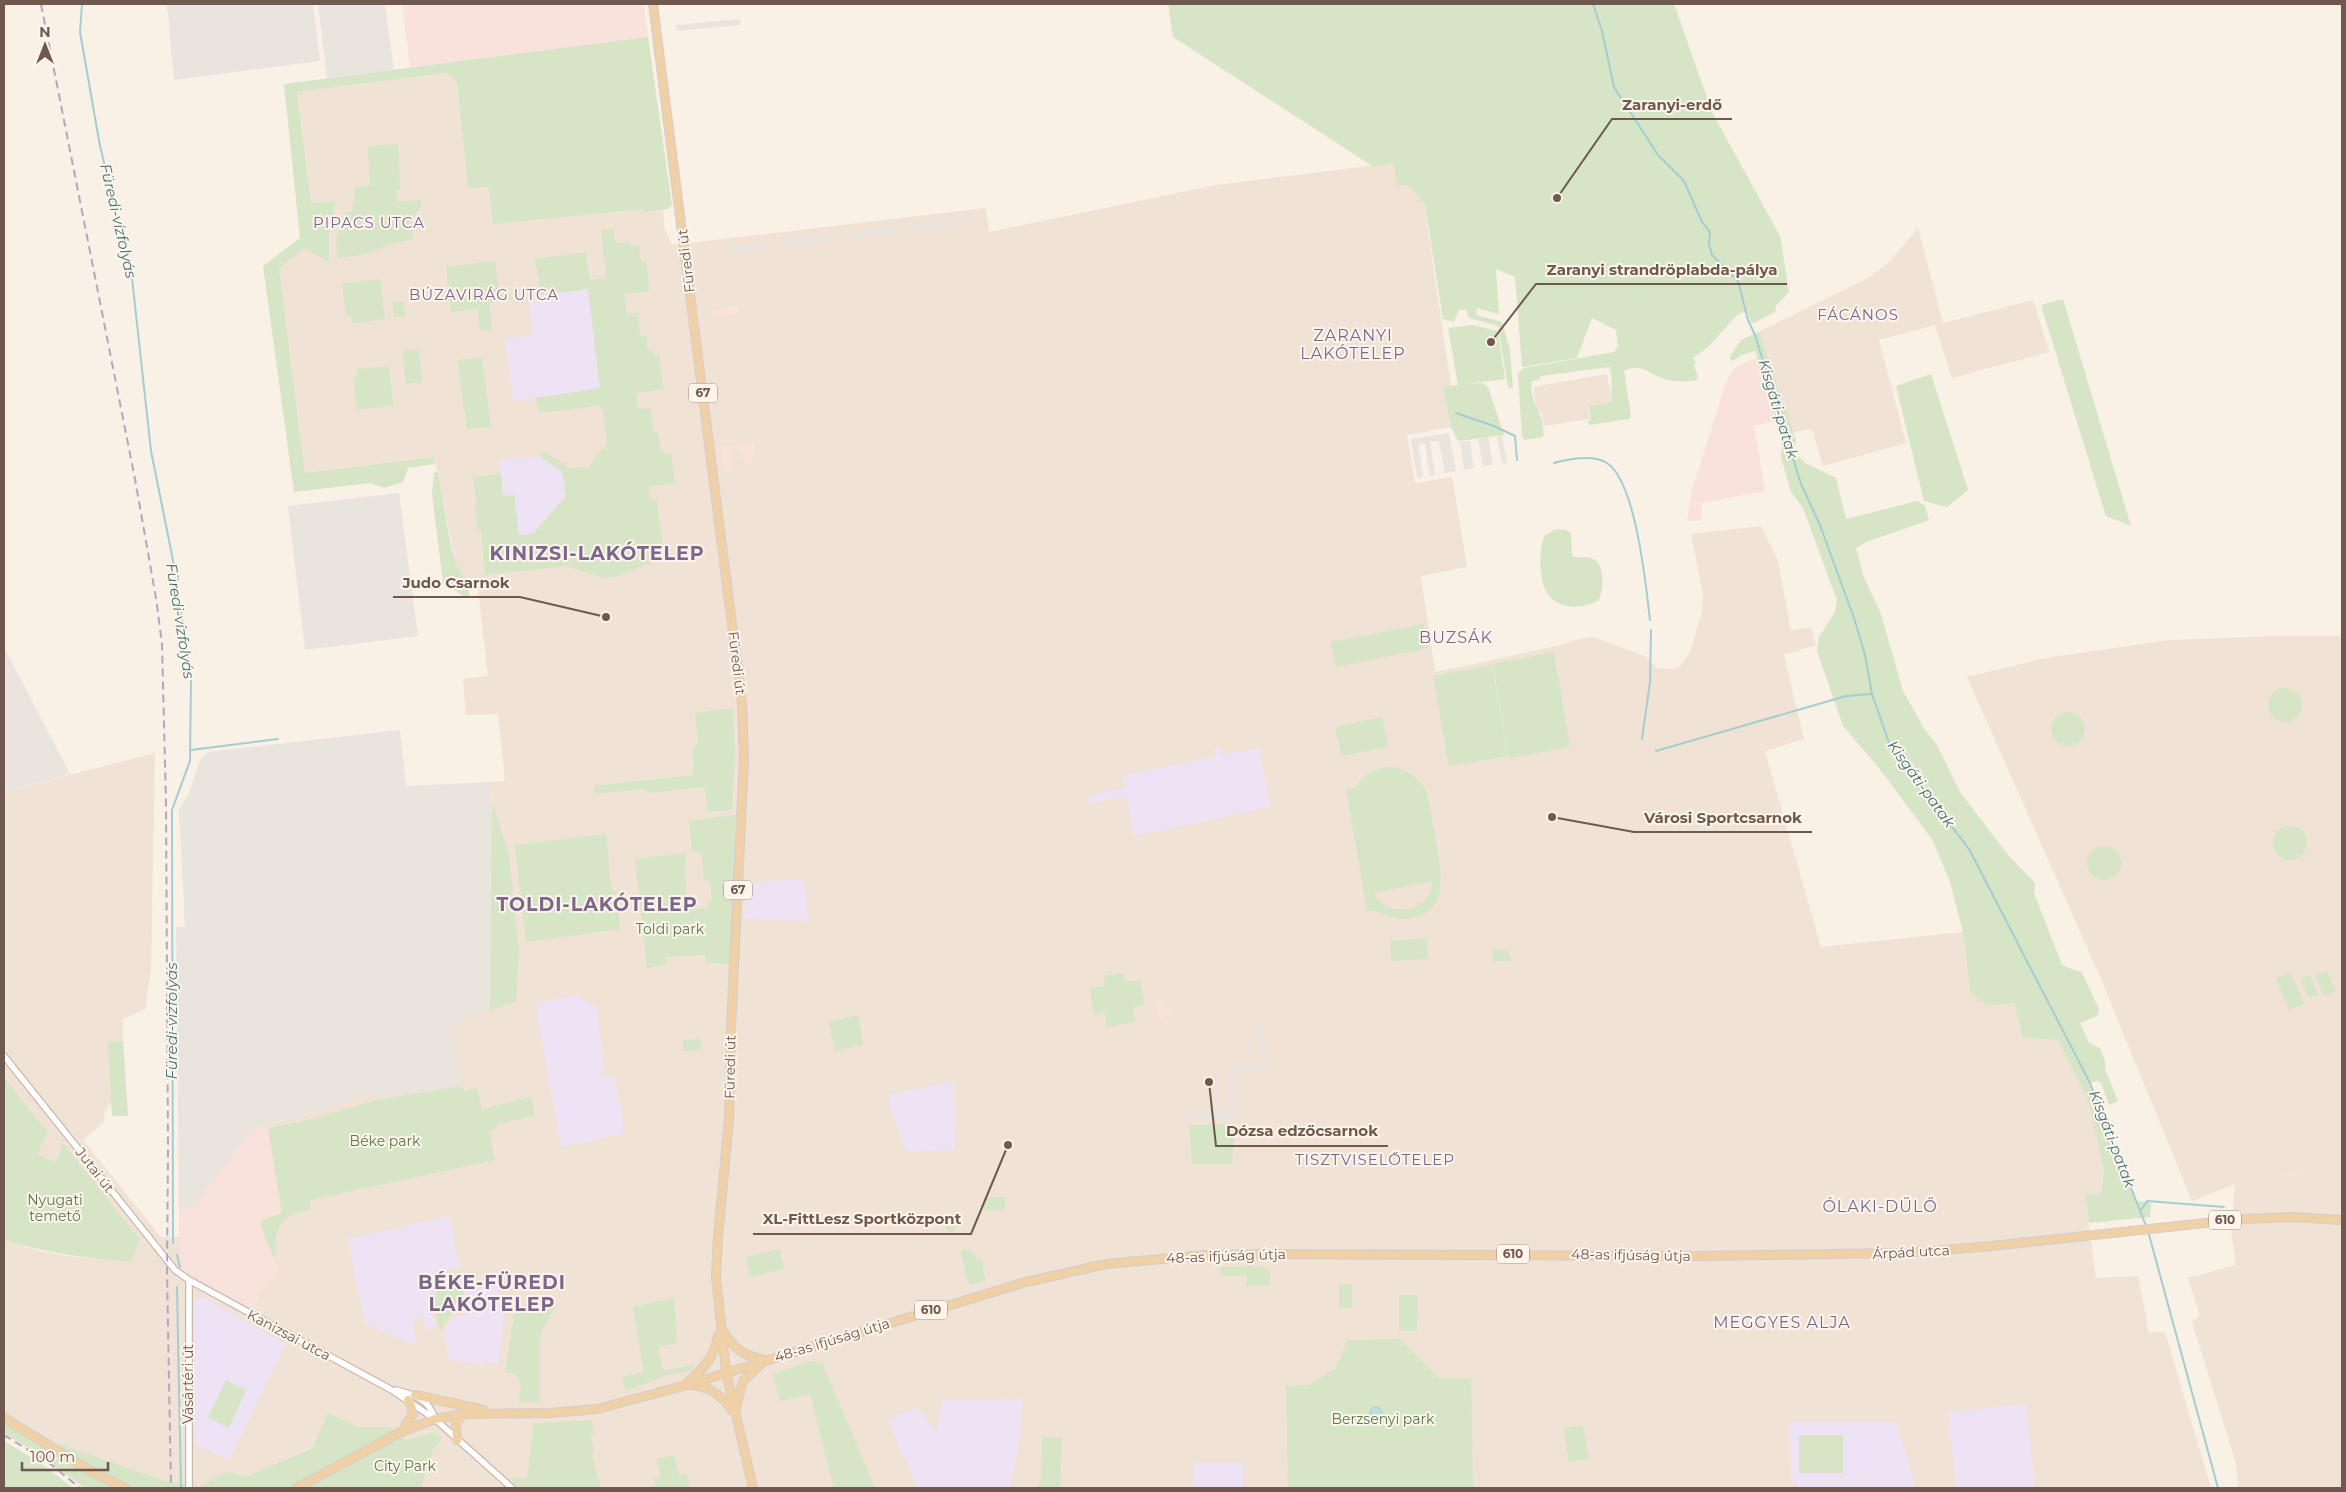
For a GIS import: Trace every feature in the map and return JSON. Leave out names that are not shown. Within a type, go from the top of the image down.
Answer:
[{"type":"main road","name":"Füredi út","points":[[653,4],[742,703],[744,759],[731,1028],[729,1120],[716,1260],[720,1326]]},
{"type":"main road","name":"Árpád utca","points":[[1700,1256],[1935,1252],[2121,1231],[2275,1217],[2342,1220]]},
{"type":"main road","name":"48-as ifjúság útja","points":[[766,1360],[1026,1282],[1094,1266],[1145,1260],[1206,1255],[1313,1254],[1700,1256]]},
{"type":"main road","points":[[720,1326],[736,1350],[752,1358],[766,1360]]},
{"type":"main road","points":[[683,1386],[707,1365],[714,1351],[720,1326]]},
{"type":"main road","name":"67","points":[[720,1326],[726,1372],[753,1488]]},
{"type":"main road","points":[[735,1414],[743,1381],[749,1373],[766,1360]]},
{"type":"main road","name":"610","points":[[297,1488],[399,1433],[435,1419],[464,1414],[573,1412],[597,1409],[683,1386],[766,1360]]},
{"type":"main road","points":[[683,1386],[695,1385],[714,1391],[725,1399],[735,1414]]},
{"type":"main road","points":[[415,1395],[447,1403],[511,1414]]},
{"type":"main road","points":[[399,1433],[411,1420],[412,1409],[408,1400]]},
{"type":"main road","points":[[457,1440],[456,1422],[464,1414]]},
{"type":"main road","points":[[4,1418],[90,1470],[125,1488]]},
{"type":"street","name":"Jutai út","points":[[4,1056],[167,1261],[189,1280]]},
{"type":"street","name":"Kanizsai utca","points":[[189,1280],[390,1388],[435,1419],[512,1488]]},
{"type":"street","name":"Vásártéri út","points":[[189,1280],[189,1488]]},
{"type":"street","name":"Kanizsai utca","points":[[390,1388],[415,1395],[431,1406],[435,1419]]},
{"type":"shaded area","points":[[167,4],[313,4],[320,61],[174,80]]},
{"type":"shaded area","points":[[318,4],[385,4],[394,70],[327,78]]},
{"type":"shaded area","points":[[402,4],[644,4],[648,37],[410,68]]},
{"type":"shaded area","points":[[740,19],[741,25],[677,31],[676,25]]},
{"type":"shaded area","points":[[447,73],[457,82],[468,187],[489,187],[642,209],[643,212],[663,210],[664,227],[672,245],[986,208],[989,232],[1216,185],[1394,163],[1408,185],[1424,204],[1451,386],[1443,388],[1451,427],[1407,435],[1415,483],[1452,477],[1467,567],[1421,576],[1435,672],[1593,637],[1645,656],[1656,668],[1673,669],[1681,665],[1690,652],[1702,612],[1703,595],[1691,534],[1761,526],[1778,561],[1791,631],[1811,627],[1816,645],[1784,655],[1804,739],[1765,751],[1821,947],[1963,932],[1970,992],[1988,1006],[2014,1003],[2023,1038],[2058,1040],[2087,1098],[2104,1169],[2101,1193],[2085,1195],[2096,1278],[2138,1276],[2149,1333],[2165,1332],[2211,1488],[421,1488],[433,1451],[441,1437],[434,1432],[405,1440],[391,1427],[359,1427],[329,1413],[312,1447],[247,1476],[226,1472],[200,1487],[160,1479],[54,1442],[4,1411],[4,1240],[36,1250],[67,1256],[130,1262],[62,1149],[55,1162],[37,1154],[23,1102],[4,1077],[4,792],[155,753],[151,970],[145,1009],[123,1019],[123,1041],[107,1043],[111,1102],[105,1111],[104,1122],[83,1140],[161,1237],[179,1237],[179,1209],[192,1208],[251,1131],[267,1124],[323,1110],[357,1096],[380,1093],[449,1023],[497,818],[492,802],[491,782],[505,781],[498,714],[466,715],[463,679],[488,676],[477,581],[467,582],[455,562],[438,472],[433,458],[305,474],[279,269],[304,247],[328,262],[329,229],[337,202],[311,203],[297,92]]},
{"type":"shaded area","points":[[966,217],[967,224],[917,230],[916,224]]},
{"type":"shaded area","points":[[900,225],[901,232],[851,238],[850,232]]},
{"type":"shaded area","points":[[1918,228],[1943,323],[2033,300],[2049,352],[1952,378],[1935,325],[1879,340],[1906,443],[1823,466],[1812,429],[1792,432],[1759,332],[1868,278],[1888,263]]},
{"type":"shaded area","points":[[834,233],[835,240],[785,246],[784,239]]},
{"type":"shaded area","points":[[764,242],[765,249],[731,253],[730,246]]},
{"type":"shaded area","points":[[588,289],[600,389],[513,401],[505,339],[533,335],[528,297]]},
{"type":"shaded area","points":[[738,306],[739,314],[714,317],[712,310]]},
{"type":"shaded area","points":[[1757,358],[1777,421],[1754,426],[1765,491],[1702,503],[1701,521],[1687,521],[1692,490],[1726,382],[1732,371],[1739,365]]},
{"type":"shaded area","points":[[1607,374],[1612,402],[1588,406],[1590,419],[1544,426],[1542,414],[1536,408],[1534,387]]},
{"type":"shaded area","points":[[1449,433],[1456,471],[1445,473],[1439,441],[1430,442],[1435,475],[1430,476],[1425,443],[1418,444],[1423,477],[1417,478],[1411,439]]},
{"type":"shaded area","points":[[1502,436],[1507,463],[1502,464],[1497,437]]},
{"type":"shaded area","points":[[1488,437],[1493,465],[1483,466],[1478,439]]},
{"type":"shaded area","points":[[1470,441],[1474,468],[1464,470],[1460,442]]},
{"type":"shaded area","points":[[754,443],[756,455],[752,456],[753,465],[745,466],[744,458],[741,458],[739,451],[730,452],[733,467],[729,473],[723,468],[720,447]]},
{"type":"shaded area","points":[[540,456],[563,473],[566,496],[533,534],[519,535],[514,495],[503,496],[499,460]]},
{"type":"shaded area","points":[[399,493],[418,636],[305,650],[288,506]]},
{"type":"shaded area","points":[[2342,636],[2342,1488],[2238,1488],[2236,1463],[2192,1322],[2200,1316],[2188,1278],[2236,1265],[2231,1231],[2235,1184],[2192,1201],[2102,981],[1967,677],[2046,658],[2170,640]]},
{"type":"shaded area","points":[[4,647],[70,774],[4,792]]},
{"type":"shaded area","points":[[400,730],[406,786],[491,782],[493,851],[490,1010],[449,1023],[462,1086],[425,1092],[380,1093],[357,1096],[323,1110],[267,1124],[251,1131],[192,1208],[179,1209],[176,927],[185,927],[179,809],[188,796],[200,760],[208,752]]},
{"type":"shaded area","points":[[1220,747],[1221,755],[1259,748],[1271,807],[1134,836],[1126,797],[1091,803],[1089,795],[1124,788],[1122,775],[1215,757],[1213,748]]},
{"type":"shaded area","points":[[803,878],[809,921],[744,919],[746,884]]},
{"type":"shaded area","points":[[577,995],[597,1008],[604,1070],[600,1071],[601,1077],[615,1076],[624,1130],[622,1134],[561,1147],[535,1003]]},
{"type":"shaded area","points":[[1162,998],[1163,1004],[1168,1003],[1171,1015],[1160,1019],[1158,1018],[1155,1002],[1156,999]]},
{"type":"shaded area","points":[[1256,1025],[1261,1025],[1268,1064],[1264,1064],[1264,1068],[1234,1071],[1236,1119],[1187,1120],[1187,1110],[1225,1109],[1225,1114],[1230,1113],[1229,1067],[1263,1063]]},
{"type":"shaded area","points":[[954,1081],[955,1150],[911,1152],[905,1150],[887,1095]]},
{"type":"shaded area","points":[[263,1125],[268,1128],[282,1213],[262,1220],[261,1226],[279,1271],[261,1294],[253,1309],[181,1269],[179,1209],[192,1208],[251,1131]]},
{"type":"shaded area","points":[[2301,1168],[2304,1175],[2280,1176]]},
{"type":"shaded area","points":[[449,1216],[460,1267],[446,1270],[447,1275],[462,1273],[464,1284],[432,1291],[433,1294],[430,1295],[436,1328],[426,1330],[423,1317],[412,1319],[416,1343],[412,1344],[365,1323],[347,1239]]},
{"type":"shaded area","points":[[497,1283],[504,1320],[498,1364],[484,1361],[483,1365],[449,1359],[444,1331],[452,1318],[465,1314],[462,1300],[469,1288]]},
{"type":"shaded area","points":[[198,1299],[207,1299],[286,1344],[229,1460],[195,1444],[194,1303]]},
{"type":"shaded area","points":[[1022,1399],[1020,1439],[1010,1488],[917,1488],[888,1419],[917,1408],[938,1432],[941,1400]]},
{"type":"shaded area","points":[[2026,1404],[2035,1488],[1956,1488],[1948,1412]]},
{"type":"shaded area","points":[[1790,1422],[1896,1422],[1916,1488],[1798,1488],[1798,1483],[1791,1483]]},
{"type":"shaded area","points":[[1194,1463],[1243,1463],[1243,1488],[1194,1488]]},
{"type":"green space","points":[[1168,4],[1674,4],[1712,112],[1780,236],[1789,292],[1776,306],[1775,312],[1754,323],[1750,321],[1748,313],[1742,312],[1737,315],[1709,346],[1693,358],[1696,361],[1694,365],[1698,377],[1693,381],[1668,380],[1640,368],[1624,371],[1631,416],[1629,419],[1589,425],[1588,420],[1591,420],[1589,406],[1612,402],[1609,367],[1541,376],[1538,380],[1532,381],[1532,395],[1542,422],[1543,437],[1525,440],[1522,437],[1518,373],[1524,368],[1614,352],[1618,346],[1616,330],[1592,318],[1577,358],[1522,367],[1515,277],[1496,269],[1499,314],[1477,308],[1476,315],[1502,322],[1510,350],[1513,389],[1508,387],[1498,326],[1469,318],[1466,310],[1459,310],[1454,322],[1443,319],[1425,205],[1408,185],[1397,186],[1394,163],[1374,167],[1173,37]]},
{"type":"green space","points":[[648,37],[672,205],[668,209],[643,212],[642,209],[493,224],[489,187],[468,188],[457,82],[447,73],[297,92],[311,203],[337,201],[329,229],[329,262],[304,248],[279,269],[305,473],[433,457],[434,464],[408,468],[403,482],[384,488],[370,483],[294,492],[263,266],[300,238],[284,84]]},
{"type":"green space","points":[[398,144],[400,189],[396,190],[397,202],[421,200],[421,206],[413,218],[413,237],[410,240],[389,244],[367,254],[338,258],[336,246],[338,235],[345,212],[352,212],[356,187],[370,186],[368,146]]},
{"type":"green space","points":[[613,229],[615,243],[630,242],[631,247],[639,246],[641,262],[646,262],[649,291],[624,294],[627,314],[638,313],[640,336],[646,336],[648,350],[653,350],[654,356],[659,355],[663,389],[636,393],[638,409],[650,408],[654,433],[658,433],[660,448],[666,454],[671,453],[675,483],[648,487],[650,500],[657,500],[663,548],[657,560],[616,577],[604,578],[566,566],[485,575],[481,530],[477,530],[475,505],[477,505],[473,477],[501,474],[503,496],[514,495],[519,535],[533,534],[566,496],[563,473],[540,456],[545,452],[570,468],[588,467],[607,443],[603,410],[599,406],[539,413],[536,398],[600,388],[588,289],[541,295],[535,259],[586,252],[590,280],[606,278],[601,230]]},
{"type":"green space","points":[[495,261],[499,294],[511,293],[512,300],[489,303],[492,329],[480,330],[477,309],[451,312],[446,267]]},
{"type":"green space","points":[[380,279],[385,319],[352,323],[351,316],[346,316],[342,284]]},
{"type":"green space","points":[[2063,299],[2131,526],[2106,516],[2041,305]]},
{"type":"green space","points":[[403,301],[405,316],[394,317],[392,302]]},
{"type":"green space","points":[[1472,325],[1498,331],[1505,379],[1465,384],[1482,383],[1488,387],[1504,435],[1458,441],[1451,427],[1443,387],[1458,385],[1448,328]]},
{"type":"green space","points":[[1759,332],[1796,440],[1794,452],[1805,463],[1836,478],[1846,519],[1917,501],[1925,506],[1929,520],[1866,542],[1856,548],[1863,575],[1881,614],[1903,691],[1925,730],[1937,745],[1960,792],[2008,855],[2035,883],[2034,893],[2062,965],[2082,973],[2099,1009],[2097,1016],[2080,1023],[2089,1043],[2100,1048],[2105,1061],[2105,1069],[2118,1101],[2109,1105],[2101,1083],[2097,1081],[2090,1083],[2136,1201],[2151,1203],[2150,1217],[2089,1223],[2085,1194],[2101,1193],[2104,1169],[2087,1098],[2058,1040],[2023,1038],[2014,1003],[1988,1006],[1970,992],[1963,932],[1950,882],[1932,839],[1879,768],[1843,726],[1817,651],[1819,637],[1835,612],[1837,600],[1803,508],[1791,492],[1781,457],[1782,444],[1777,421],[1755,351],[1741,355],[1733,361],[1729,358],[1741,340]]},
{"type":"green space","points":[[419,350],[422,382],[406,384],[403,351]]},
{"type":"green space","points":[[482,357],[491,427],[467,429],[457,360]]},
{"type":"green space","points":[[389,366],[393,405],[357,410],[353,377],[358,376],[357,369]]},
{"type":"green space","points":[[1931,374],[1968,490],[1947,507],[1924,501],[1896,386]]},
{"type":"green space","points":[[438,472],[451,547],[455,562],[467,582],[469,596],[465,597],[443,583],[432,494],[434,473]]},
{"type":"green space","points":[[1557,529],[1566,530],[1571,533],[1572,556],[1591,558],[1599,564],[1602,576],[1602,589],[1599,600],[1594,603],[1568,606],[1556,602],[1547,592],[1540,568],[1541,549],[1545,535]]},
{"type":"green space","points":[[1424,624],[1428,648],[1336,667],[1331,642]]},
{"type":"green space","points":[[1554,652],[1570,747],[1509,758],[1493,664]]},
{"type":"green space","points":[[1492,665],[1508,756],[1449,766],[1433,676]]},
{"type":"green space","points":[[2285,688],[2292,689],[2297,693],[2301,698],[2301,712],[2297,717],[2292,721],[2285,722],[2278,721],[2273,717],[2269,712],[2268,705],[2269,698],[2273,693],[2278,689]]},
{"type":"green space","points":[[733,708],[735,756],[732,808],[730,810],[708,812],[705,787],[651,793],[642,789],[595,794],[594,786],[694,775],[692,752],[698,742],[695,713]]},
{"type":"green space","points":[[2068,712],[2075,713],[2080,717],[2084,722],[2084,736],[2080,741],[2075,745],[2068,746],[2061,745],[2056,741],[2052,736],[2051,729],[2052,722],[2056,717],[2061,713]]},
{"type":"green space","points":[[1382,717],[1388,747],[1341,756],[1335,727]]},
{"type":"green space","points":[[1394,767],[1411,774],[1427,793],[1440,866],[1440,890],[1437,900],[1431,909],[1421,915],[1407,919],[1367,911],[1346,789],[1355,788],[1369,774],[1377,769]],"holes":[[[1432,881],[1430,892],[1425,900],[1417,906],[1408,909],[1388,907],[1373,893]]]},
{"type":"green space","points":[[492,802],[509,855],[519,952],[516,1002],[490,1010]]},
{"type":"green space","name":"Toldi park","points":[[742,814],[733,965],[706,962],[706,955],[665,957],[667,964],[647,968],[635,859],[686,853],[685,873],[688,910],[708,908],[708,901],[712,900],[710,881],[704,881],[701,851],[692,852],[689,821]]},
{"type":"green space","points":[[2290,826],[2297,827],[2302,831],[2306,836],[2306,850],[2302,855],[2297,859],[2290,860],[2283,859],[2278,855],[2274,850],[2273,843],[2274,836],[2278,831],[2283,827]]},
{"type":"green space","points":[[606,834],[611,887],[616,894],[620,929],[526,942],[515,845]]},
{"type":"green space","points":[[2104,846],[2111,847],[2116,851],[2120,856],[2120,870],[2116,875],[2111,879],[2104,880],[2097,879],[2092,875],[2088,870],[2087,863],[2088,856],[2092,851],[2097,847]]},
{"type":"green space","points":[[1427,938],[1428,959],[1391,961],[1390,941]]},
{"type":"green space","points":[[1492,950],[1509,950],[1511,961],[1493,961]]},
{"type":"green space","points":[[2327,971],[2336,991],[2324,996],[2315,975]]},
{"type":"green space","points":[[2291,972],[2304,1004],[2289,1010],[2276,978]]},
{"type":"green space","points":[[1123,973],[1125,982],[1140,980],[1144,1005],[1133,1007],[1135,1022],[1107,1027],[1105,1012],[1094,1014],[1090,988],[1105,986],[1104,976]]},
{"type":"green space","points":[[2310,975],[2318,994],[2309,998],[2300,979]]},
{"type":"green space","points":[[858,1015],[863,1045],[835,1051],[829,1022]]},
{"type":"green space","points":[[700,1039],[701,1050],[683,1051],[683,1040]]},
{"type":"green space","points":[[123,1041],[128,1116],[112,1116],[107,1042]]},
{"type":"green space","name":"Nyugati temető","points":[[4,1077],[48,1133],[37,1154],[55,1162],[62,1149],[59,1146],[63,1143],[140,1240],[130,1262],[66,1254],[4,1240]]},
{"type":"green space","name":"Béke park","points":[[462,1086],[463,1091],[477,1088],[482,1109],[532,1097],[535,1116],[500,1123],[489,1133],[495,1160],[310,1200],[311,1209],[293,1215],[282,1223],[277,1236],[276,1255],[273,1257],[261,1226],[262,1220],[282,1213],[268,1128],[308,1120],[377,1100]]},
{"type":"green space","points":[[1235,1124],[1232,1164],[1192,1164],[1189,1125]]},
{"type":"green space","points":[[1005,1197],[1005,1210],[984,1210],[984,1198]]},
{"type":"green space","points":[[954,1218],[960,1224],[951,1233],[945,1228]]},
{"type":"green space","points":[[780,1249],[784,1269],[750,1277],[746,1257]]},
{"type":"green space","points":[[971,1249],[977,1259],[982,1261],[985,1280],[972,1285],[968,1283],[961,1251]]},
{"type":"green space","points":[[1263,1266],[1270,1271],[1270,1286],[1246,1286],[1246,1275],[1221,1276],[1220,1267]]},
{"type":"green space","points":[[1339,1284],[1352,1284],[1352,1308],[1339,1308]]},
{"type":"green space","points":[[468,1285],[440,1331],[433,1297],[436,1296],[436,1292]]},
{"type":"green space","points":[[1399,1295],[1418,1295],[1417,1331],[1399,1331]]},
{"type":"green space","points":[[674,1298],[677,1343],[658,1347],[663,1371],[693,1365],[694,1369],[661,1377],[626,1391],[622,1377],[644,1372],[633,1307]]},
{"type":"green space","points":[[535,1301],[557,1303],[540,1335],[540,1402],[519,1402],[521,1385],[516,1374],[505,1372],[514,1315],[522,1305]]},
{"type":"green space","name":"Berzsenyi park","points":[[1400,1339],[1439,1378],[1471,1378],[1473,1488],[1288,1488],[1286,1386],[1308,1385],[1335,1369],[1348,1340]]},
{"type":"green space","points":[[811,1361],[822,1363],[875,1488],[834,1488],[810,1394],[780,1401],[773,1374]]},
{"type":"green space","points":[[226,1380],[246,1390],[229,1428],[208,1417]]},
{"type":"green space","name":"City Park","points":[[4,1411],[54,1442],[160,1479],[199,1487],[226,1472],[247,1476],[312,1448],[328,1413],[359,1427],[391,1427],[405,1440],[434,1432],[442,1437],[433,1451],[421,1488],[85,1488],[38,1454],[4,1433]]},
{"type":"green space","points":[[592,1420],[594,1433],[590,1434],[594,1453],[591,1454],[601,1488],[516,1488],[512,1485],[513,1477],[527,1479],[534,1423]]},
{"type":"green space","points":[[1583,1425],[1589,1459],[1569,1462],[1564,1428]]},
{"type":"green space","points":[[1799,1435],[1843,1435],[1843,1473],[1799,1473]]},
{"type":"green space","points":[[1042,1437],[1062,1438],[1060,1488],[1036,1488],[1041,1482]]},
{"type":"green space","points":[[4,1441],[43,1465],[73,1488],[4,1488]]},
{"type":"green space","points":[[674,1455],[679,1475],[687,1473],[690,1488],[656,1488],[654,1479],[661,1477],[656,1459]]},
{"type":"water","points":[[1374,1407],[1378,1407],[1382,1413],[1378,1419],[1374,1419],[1370,1415],[1370,1411]]},
{"type":"waterway","name":"Füredi-vízfolyás","points":[[82,4],[80,32],[100,146],[132,278],[151,451],[172,555],[191,677],[190,761],[172,810],[173,1243]]},
{"type":"waterway","name":"Kisgáti-patak","points":[[1593,4],[1602,31],[1614,87],[1658,155],[1684,181],[1702,222],[1710,232],[1709,245],[1712,255],[1738,281],[1748,320],[1755,335],[1801,484],[1820,525],[1855,621],[1865,655],[1872,694],[1890,746],[1969,849],[2090,1083],[2146,1226]]},
{"type":"waterway","points":[[1456,413],[1494,426],[1515,436],[1517,460]]},
{"type":"waterway","points":[[1554,463],[1588,458],[1601,460],[1607,463],[1617,474],[1625,491],[1638,536],[1650,620]]},
{"type":"waterway","points":[[1642,739],[1650,682],[1651,630]]},
{"type":"waterway","points":[[1656,751],[1846,696],[1872,694]]},
{"type":"waterway","points":[[191,750],[278,739]]},
{"type":"waterway","points":[[2141,1210],[2147,1201],[2224,1207]]},
{"type":"waterway","name":"Kisgáti-patak","points":[[2148,1231],[2218,1488]]},
{"type":"waterway","name":"Füredi-vízfolyás","points":[[177,1255],[180,1267]]},
{"type":"waterway","name":"Füredi-vízfolyás","points":[[177,1287],[181,1488]]},
{"type":"railway","points":[[41,4],[135,479],[156,598],[162,644],[166,804],[167,1272],[171,1488]]},
{"type":"railway","points":[[4,1435],[48,1462],[80,1488]]},
{"type":"place","name":"Zaranyi-erdő","points":[[1557,198]]},
{"type":"place","name":"Zaranyi strandröplabda-pálya","points":[[1491,342]]},
{"type":"place","name":"Judo Csarnok","points":[[606,617]]},
{"type":"place","name":"Városi Sportcsarnok","points":[[1552,817]]},
{"type":"place","name":"Dózsa edzőcsarnok","points":[[1209,1082]]},
{"type":"place","name":"XL-FittLesz Sportközpont","points":[[1008,1145]]},
{"type":"district","name":"PIPACS UTCA","points":[[369,223]]},
{"type":"district","name":"BÚZAVIRÁG UTCA","points":[[484,295]]},
{"type":"district","name":"FÁCÁNOS","points":[[1858,315]]},
{"type":"district","name":"ZARANYI LAKÓTELEP","points":[[1353,344]]},
{"type":"district","name":"KINIZSI-LAKÓTELEP","points":[[597,553]]},
{"type":"district","name":"BUZSÁK","points":[[1456,637]]},
{"type":"district","name":"TOLDI-LAKÓTELEP","points":[[597,904]]},
{"type":"district","name":"TISZTVISELŐTELEP","points":[[1375,1160]]},
{"type":"district","name":"ÓLAKI-DŰLŐ","points":[[1880,1206]]},
{"type":"district","name":"BÉKE-FÜREDI LAKÓTELEP","points":[[492,1293]]},
{"type":"district","name":"MEGGYES ALJA","points":[[1782,1322]]}]
